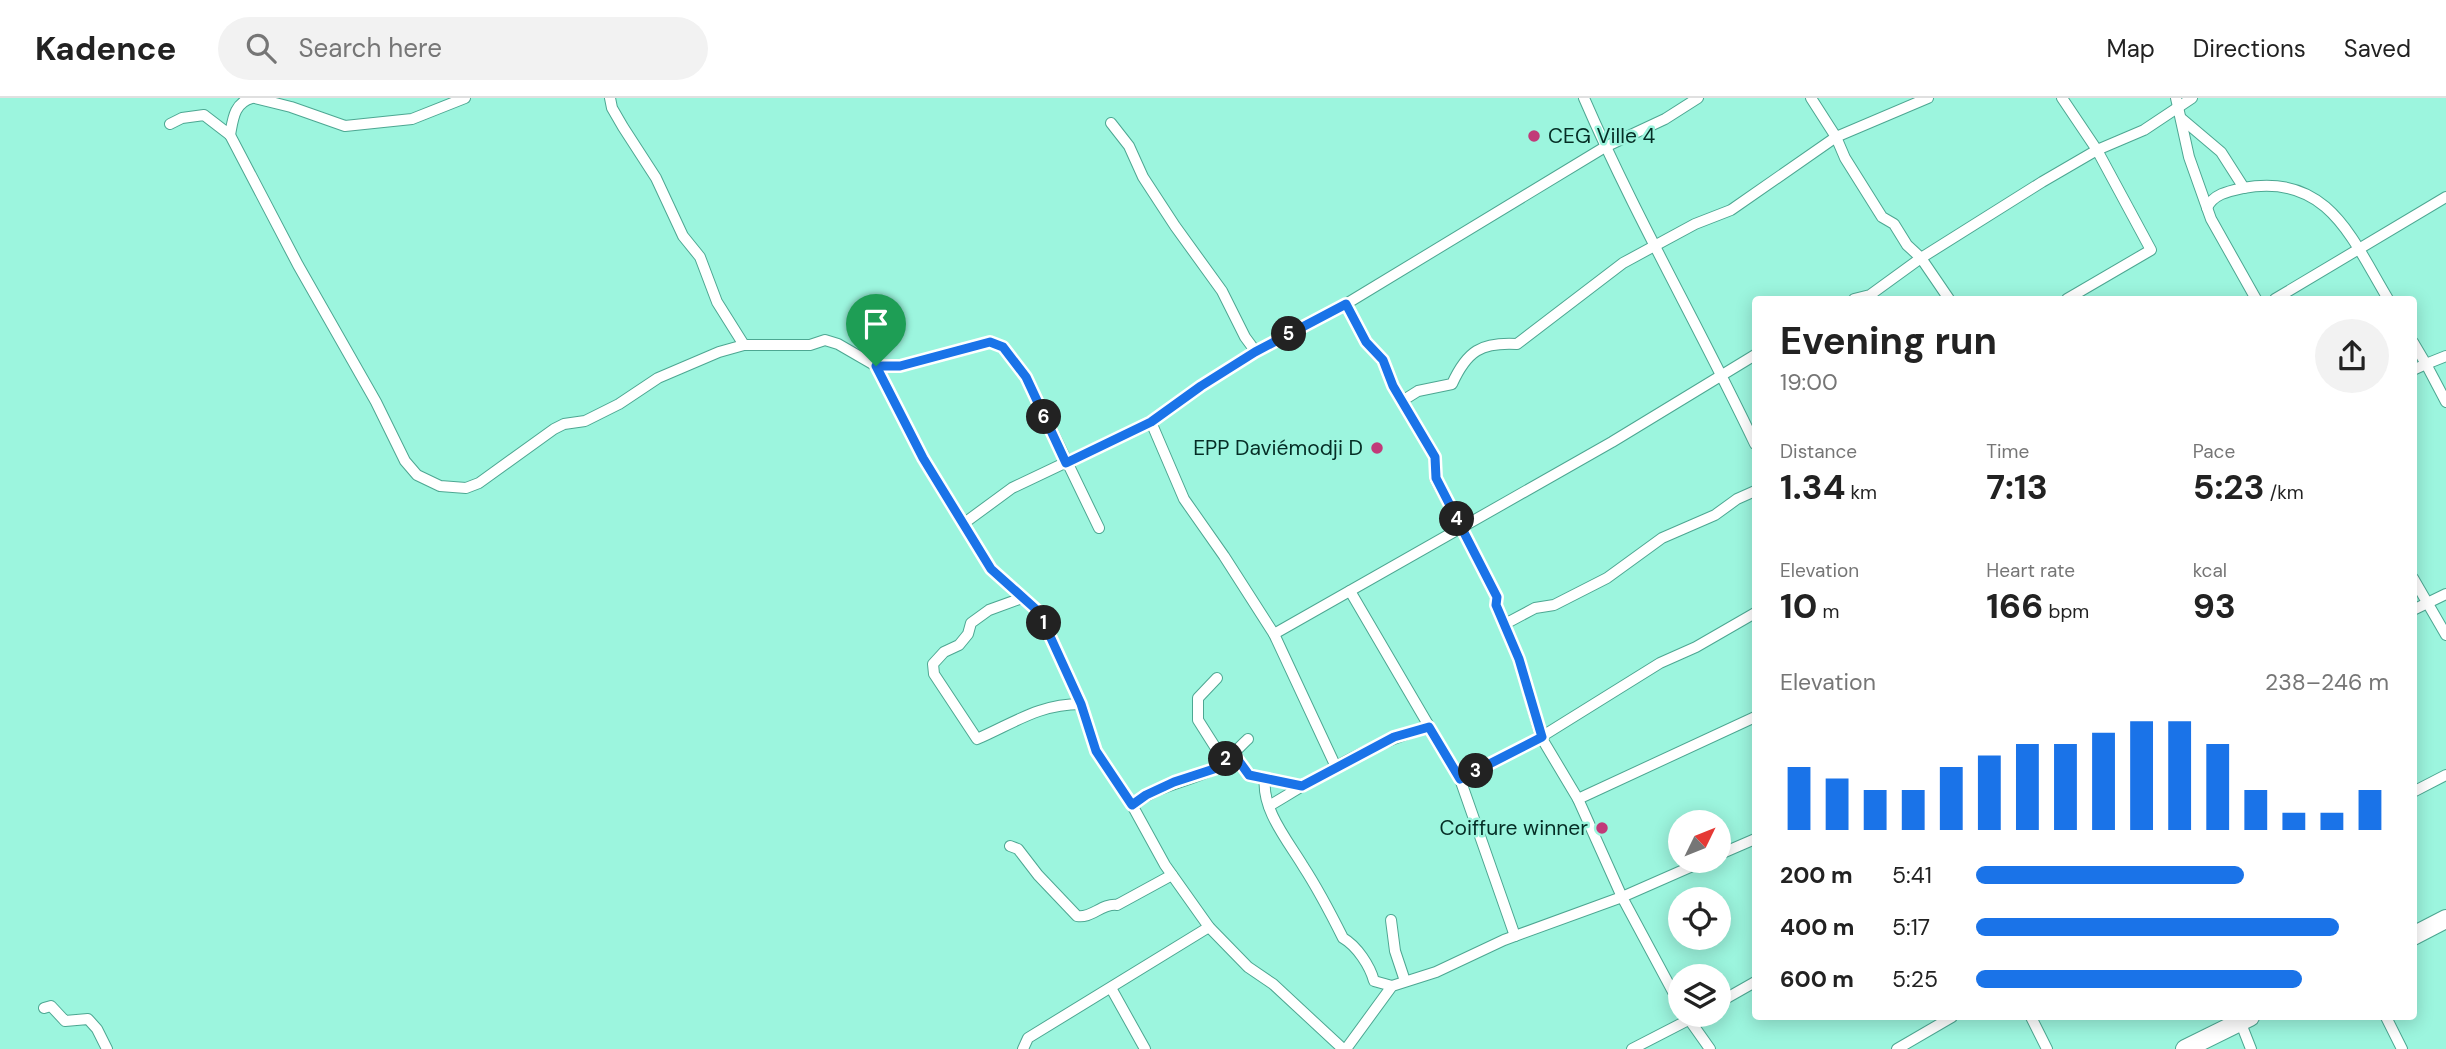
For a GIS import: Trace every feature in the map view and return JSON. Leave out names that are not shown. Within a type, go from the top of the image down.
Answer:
[{"type":"highway","points":[[2417,934],[2446,919]]},
{"type":"highway","points":[[2185,1049],[2243,1020]]},
{"type":"street","points":[[230,135],[234,112],[242,102],[253,98],[291,107],[345,126],[412,119],[465,98]]},
{"type":"street","points":[[610,98],[622,127],[656,178],[683,236],[700,257],[718,302],[744,345]]},
{"type":"street","points":[[1584,98],[1605,147],[1723,374],[1752,437]]},
{"type":"street","points":[[963,524],[1012,488],[1151,422],[1255,352],[1346,304],[1605,147],[1665,119],[1698,98]]},
{"type":"street","points":[[1811,98],[1882,217],[1894,224],[1908,245],[1921,257],[1947,296]]},
{"type":"street","points":[[1402,401],[1418,391],[1452,384],[1460,365],[1483,346],[1517,344],[1623,263],[1695,224],[1731,210],[1836,137],[1928,98]]},
{"type":"street","points":[[2062,98],[2097,150],[2151,250],[2072,296]]},
{"type":"street","points":[[1866,296],[1921,257],[2097,150],[2144,130],[2177,102],[2192,98]]},
{"type":"street","points":[[2177,102],[2189,157],[2211,219],[2254,296]]},
{"type":"street","points":[[170,124],[182,118],[204,116],[230,135],[298,265],[376,402],[405,461],[417,475],[440,486],[466,488],[479,483],[554,429],[564,424],[585,421],[619,404],[658,378],[719,352],[744,345],[810,345],[825,340],[838,344],[876,366],[900,366],[990,342],[1003,347],[1026,377],[1100,528]]},
{"type":"street","points":[[2181,118],[2221,152],[2244,188]]},
{"type":"street","points":[[1111,123],[1129,146],[1143,177],[1162,206],[1222,291],[1255,352]]},
{"type":"street","points":[[2207,208],[2210,201],[2220,194],[2244,188],[2272,187],[2303,191],[2329,207],[2386,296]]},
{"type":"street","points":[[2280,296],[2446,197]]},
{"type":"street","points":[[1346,304],[1366,342],[1383,360],[1393,386],[1435,457],[1436,478],[1497,597],[1496,605],[1519,659],[1542,737],[1578,799],[1622,897],[1668,983]]},
{"type":"street","points":[[2417,349],[2446,402]]},
{"type":"street","points":[[2417,368],[2446,356]]},
{"type":"street","points":[[1274,634],[1462,528],[1752,357]]},
{"type":"street","points":[[876,366],[923,458],[991,569],[1039,612],[1081,704],[1096,751],[1132,805],[1172,875],[1209,927],[1248,967],[1273,985],[1344,1049],[1392,985]]},
{"type":"street","points":[[1151,422],[1184,499],[1274,634],[1336,767]]},
{"type":"street","points":[[1505,624],[1535,608],[1554,605],[1607,578],[1662,538],[1715,515],[1737,499],[1752,492]]},
{"type":"street","points":[[2417,586],[2446,635]]},
{"type":"street","points":[[1350,591],[1460,779],[1516,936]]},
{"type":"street","points":[[2417,608],[2446,594]]},
{"type":"street","points":[[1022,598],[989,610],[971,623],[968,634],[959,645],[944,652],[933,664],[934,674],[976,739],[1034,711],[1059,704],[1081,704]]},
{"type":"street","points":[[1460,779],[1542,737],[1660,663],[1696,647],[1752,615]]},
{"type":"street","points":[[1217,678],[1198,698],[1198,720],[1224,761]]},
{"type":"street","points":[[1578,799],[1752,718]]},
{"type":"street","points":[[1269,806],[1394,737],[1429,727]]},
{"type":"street","points":[[1132,805],[1174,782],[1217,768],[1248,738]]},
{"type":"street","points":[[1233,753],[1249,775],[1302,786]]},
{"type":"street","points":[[2417,790],[2446,775]]},
{"type":"street","points":[[1265,778],[1263,790],[1286,839],[1343,938],[1354,944],[1374,981],[1392,985],[1436,972],[1516,936],[1622,897],[1677,873]]},
{"type":"street","points":[[1731,849],[1752,840]]},
{"type":"street","points":[[1010,846],[1018,849],[1038,876],[1077,916],[1083,917],[1110,904],[1116,905],[1172,875]]},
{"type":"street","points":[[1391,920],[1395,951],[1405,981]]},
{"type":"street","points":[[1023,1049],[1028,1038],[1209,927]]},
{"type":"street","points":[[1731,996],[1752,984]]},
{"type":"street","points":[[1111,988],[1145,1049]]},
{"type":"street","points":[[44,1008],[51,1006],[65,1021],[88,1019],[97,1029],[107,1049]]},
{"type":"street","points":[[1897,1049],[1947,1020]]},
{"type":"street","points":[[2032,1020],[2047,1049]]},
{"type":"street","points":[[2245,1020],[2251,1049]]},
{"type":"street","points":[[2388,1020],[2402,1049]]},
{"type":"street","points":[[1632,1049],[1671,1027]]},
{"type":"street","points":[[1694,1027],[1710,1049]]},
{"type":"place","name":"CEG Ville 4","points":[[1534,136]]},
{"type":"place","name":"EPP Daviémodji D","points":[[1377,448]]},
{"type":"place","name":"Coiffure winner","points":[[1602,828]]},
{"type":"route","points":[[1346,304],[1356,327],[1383,360],[1393,386],[1435,457],[1436,478],[1497,597],[1496,605],[1519,659],[1542,737],[1460,779],[1429,727],[1394,737],[1302,786],[1249,775],[1233,753],[1217,768],[1174,782],[1132,805],[1096,751],[1081,704],[1039,612],[991,569],[923,458],[876,366],[900,366],[990,342],[1003,347],[1026,377],[1066,463],[1151,422],[1255,352],[1346,304]]}]
